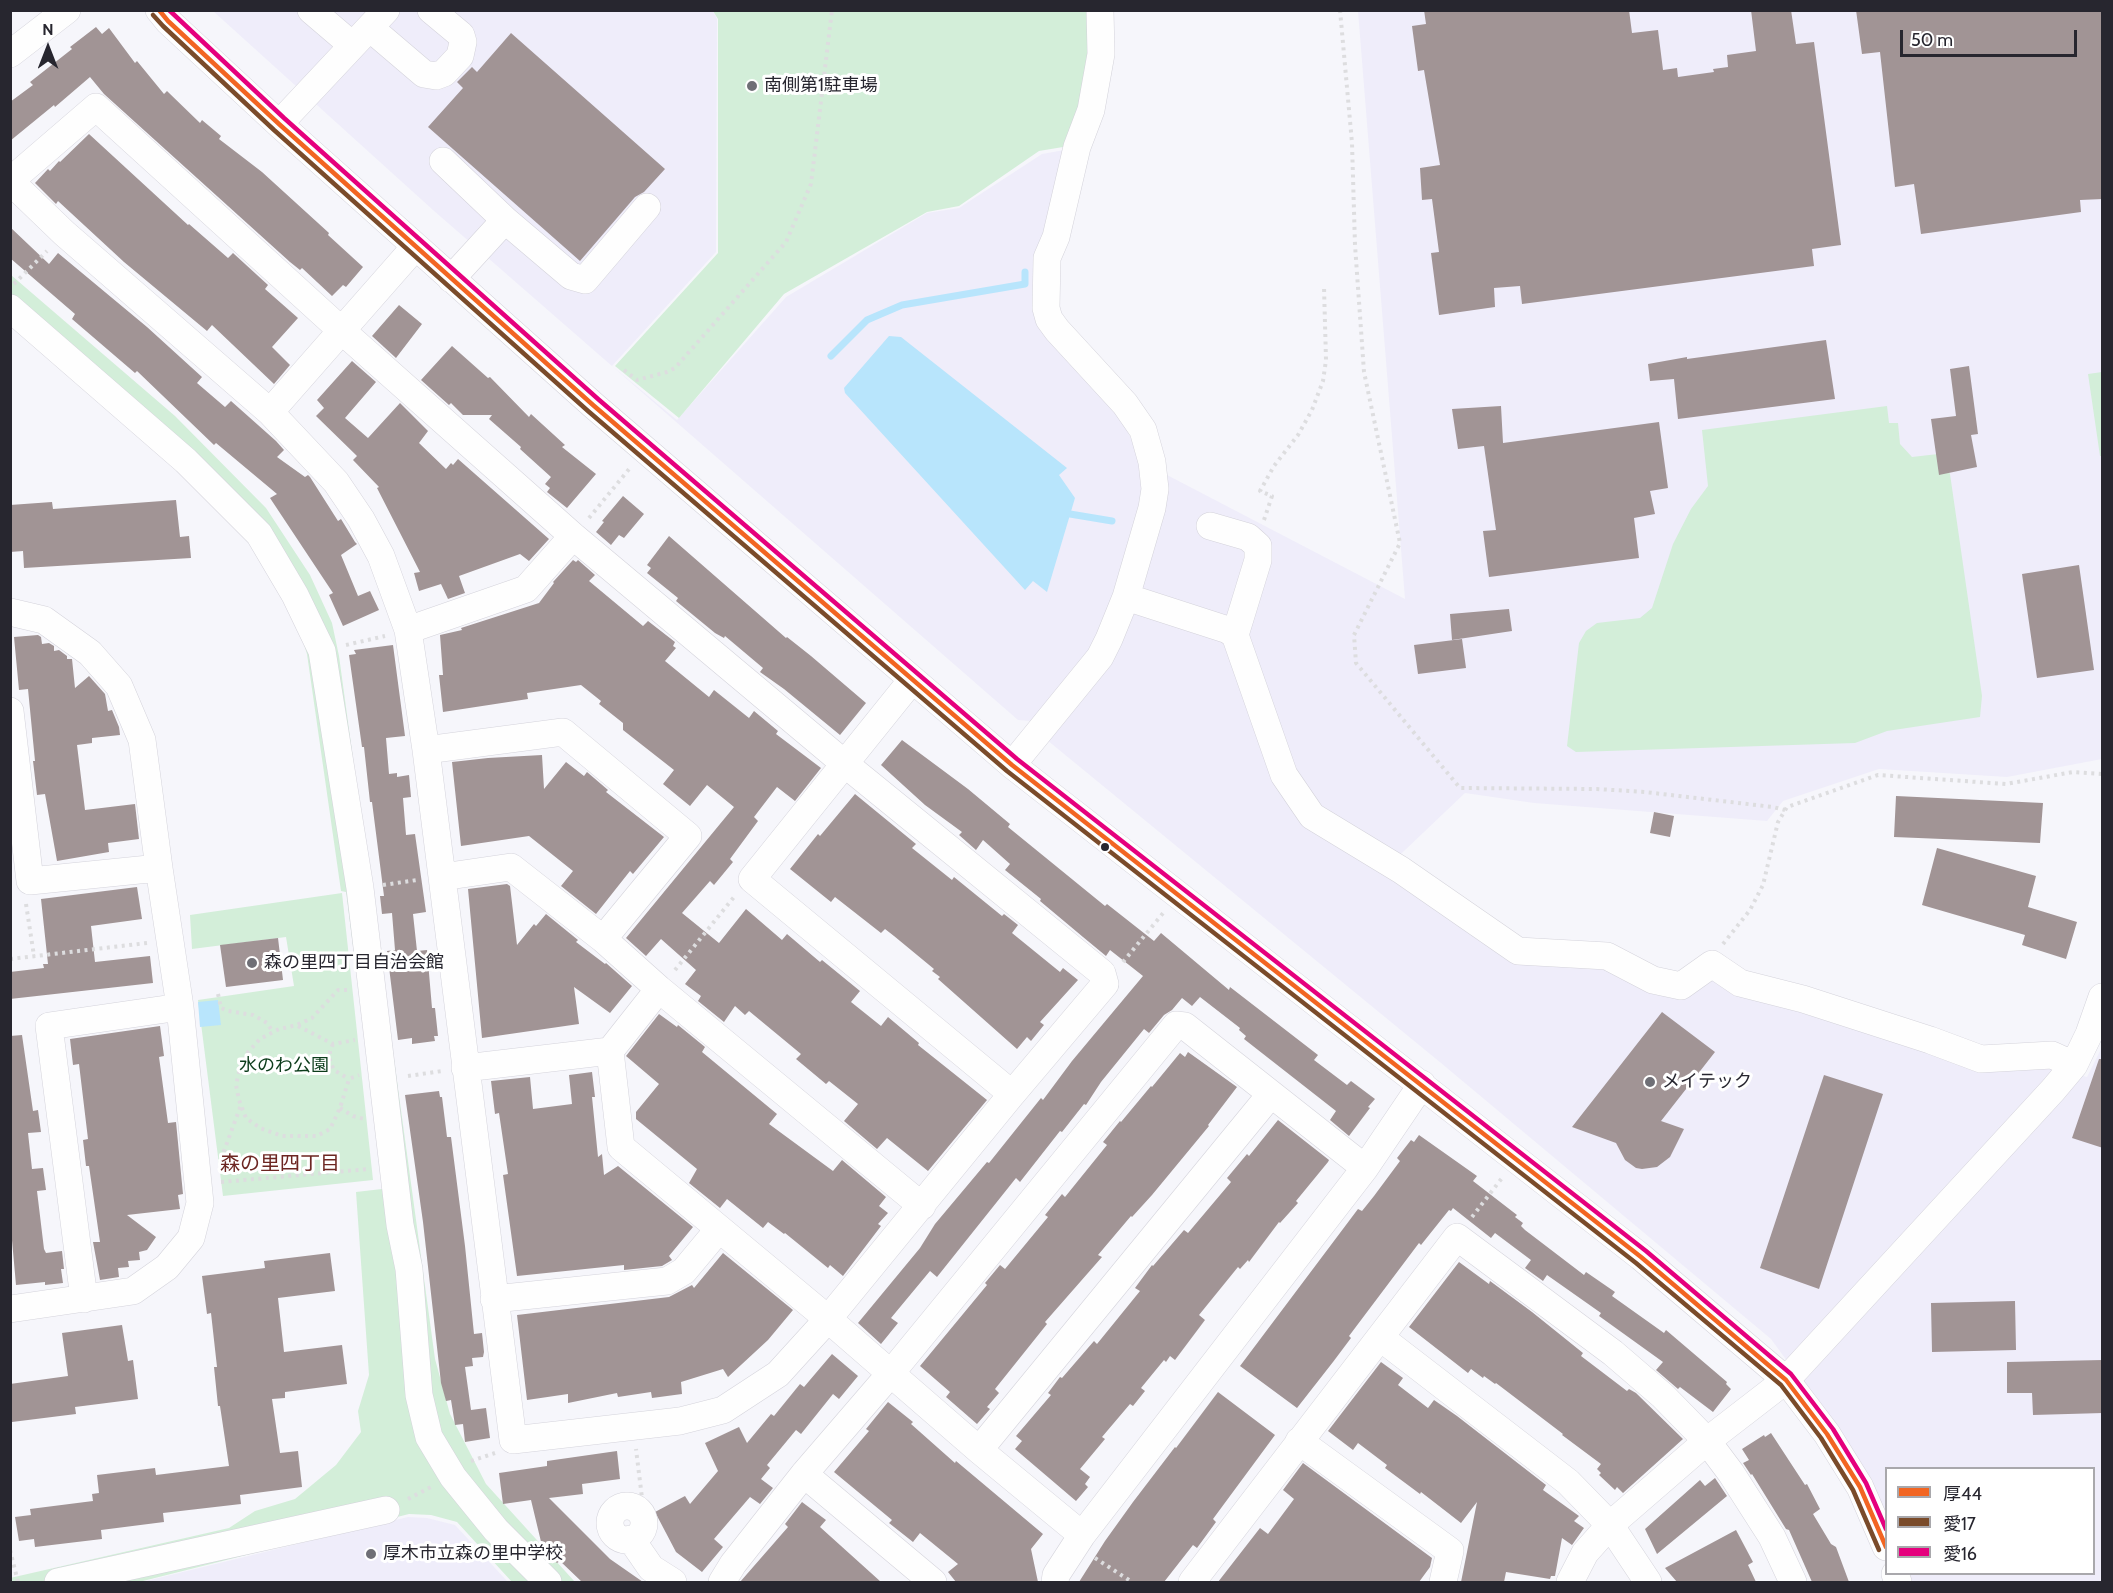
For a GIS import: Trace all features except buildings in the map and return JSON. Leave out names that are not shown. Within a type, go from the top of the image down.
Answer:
[{"type":"street","points":[[10,54],[67,10]]},
{"type":"street","points":[[159,10],[279,124],[451,279],[645,450],[1012,765],[1641,1257],[1786,1380],[1827,1434],[1860,1487],[1885,1542]]},
{"type":"street","points":[[311,10],[369,28],[424,74],[436,76],[444,73],[460,56],[463,42],[461,35],[431,10]]},
{"type":"street","points":[[1012,765],[1100,657],[1126,597],[1152,508],[1154,480],[1152,462],[1143,430],[1125,404],[1057,330],[1049,319],[1046,308],[1047,258],[1056,237],[1077,147],[1091,110],[1101,54],[1100,10]]},
{"type":"street","points":[[279,124],[369,28]]},
{"type":"street","points":[[96,107],[341,330],[573,536],[845,764],[1102,973],[1105,984],[828,1319],[777,1374],[723,1410],[680,1421],[513,1440],[426,750],[408,630],[381,556],[361,519],[336,482],[270,412],[64,233],[10,181],[96,107]]},
{"type":"street","points":[[442,161],[505,220],[571,276],[585,280],[647,207]]},
{"type":"street","points":[[451,279],[505,220]]},
{"type":"street","points":[[270,412],[415,247]]},
{"type":"street","points":[[10,308],[186,461],[259,534],[295,595],[322,651],[360,888],[374,996],[377,1063],[400,1225],[409,1269],[419,1395],[429,1437],[450,1472],[496,1530],[548,1582]]},
{"type":"street","points":[[1210,526],[1248,537],[1258,546],[1258,560],[1235,636]]},
{"type":"street","points":[[408,630],[526,589],[573,536]]},
{"type":"street","points":[[1126,597],[1228,630],[1235,636],[1284,775],[1312,816],[1401,870],[1518,951],[1607,956],[1653,980],[1681,986],[1712,964],[1740,983],[1803,999],[1981,1059],[2052,1055],[2074,1065]]},
{"type":"street","points":[[10,612],[44,620],[90,653],[118,686],[142,740],[180,1007],[200,1203],[191,1238],[167,1267],[133,1291],[10,1309]]},
{"type":"street","points":[[912,680],[752,879],[1012,1094]]},
{"type":"street","points":[[10,711],[30,881],[159,868]]},
{"type":"street","points":[[426,750],[563,732],[688,836],[603,939]]},
{"type":"street","points":[[442,877],[511,867],[603,939],[659,989],[922,1206]]},
{"type":"street","points":[[659,989],[610,1051],[621,1147],[1082,1535]]},
{"type":"street","points":[[1570,1582],[1585,1553],[1610,1525],[1707,1441],[1786,1380],[2053,1090],[2074,1065],[2103,997]]},
{"type":"street","points":[[84,1299],[49,1026],[180,1007]]},
{"type":"street","points":[[722,1582],[733,1564],[804,1474],[891,1372],[1176,1025],[1185,1026],[1365,1168]]},
{"type":"street","points":[[465,1068],[610,1051]]},
{"type":"street","points":[[1055,1582],[1056,1575],[1082,1535],[1365,1168],[1422,1084]]},
{"type":"street","points":[[979,1450],[1271,1094]]},
{"type":"street","points":[[494,1299],[667,1281],[684,1271],[719,1229]]},
{"type":"street","points":[[1192,1582],[1457,1237],[1613,1353],[1663,1396],[1707,1441],[1731,1473],[1772,1537],[1793,1582]]},
{"type":"street","points":[[1381,1338],[1568,1482],[1610,1525],[1648,1582]]},
{"type":"street","points":[[1299,1441],[1450,1551],[1443,1582]]},
{"type":"street","points":[[804,1474],[933,1582]]},
{"type":"street","points":[[635,1508],[627,1506],[618,1510],[611,1521],[611,1528],[616,1536],[631,1539],[651,1568],[673,1582]]},
{"type":"street","points":[[58,1582],[386,1510]]},
{"type":"path","points":[[624,370],[637,380],[675,368],[786,242],[811,184],[832,10]]},
{"type":"path","points":[[1340,10],[1352,143],[1355,244],[1364,372],[1400,543],[1354,635],[1356,663],[1460,788],[1597,789],[1645,792],[1785,810]]},
{"type":"path","points":[[10,288],[64,233]]},
{"type":"path","points":[[1255,543],[1272,496],[1260,491],[1274,466],[1298,435],[1312,410],[1323,381],[1326,360],[1324,287]]},
{"type":"path","points":[[573,536],[645,450]]},
{"type":"path","points":[[350,645],[379,638]]},
{"type":"path","points":[[1712,964],[1713,955],[1750,910],[1763,885],[1778,822],[1787,807],[1878,775],[2006,784],[2073,772],[2103,774]]},
{"type":"path","points":[[360,888],[442,877]]},
{"type":"path","points":[[659,989],[745,884],[752,879]]},
{"type":"path","points":[[30,881],[25,896],[34,956]]},
{"type":"path","points":[[1105,984],[1179,894]]},
{"type":"path","points":[[10,959],[170,940]]},
{"type":"path","points":[[349,1079],[340,1108],[330,1129],[316,1136],[282,1136],[260,1128],[246,1118],[236,1085],[240,1068],[248,1052],[260,1039],[279,1029],[297,1025],[312,1018],[338,990],[355,990],[374,996]]},
{"type":"path","points":[[218,994],[221,1008],[253,1015],[267,1023],[273,1032]]},
{"type":"path","points":[[297,1025],[333,1044],[354,1040],[363,1046],[377,1063]]},
{"type":"path","points":[[333,1044],[330,1060],[334,1070],[349,1079],[361,1075],[368,1066],[377,1063],[465,1068]]},
{"type":"path","points":[[197,1180],[216,1167],[224,1154],[230,1130],[241,1105]]},
{"type":"path","points":[[1457,1237],[1516,1158]]},
{"type":"path","points":[[197,1180],[393,1166]]},
{"type":"path","points":[[633,1426],[642,1498],[635,1508]]},
{"type":"path","points":[[386,1510],[450,1472],[492,1455],[513,1440]]},
{"type":"path","points":[[1082,1535],[1082,1551],[1132,1582]]},
{"type":"path","points":[[10,1550],[18,1582]]},
{"type":"shaded area","points":[[213,11],[713,11],[717,19],[716,252],[612,366],[677,420],[786,297],[927,213],[959,208],[1042,154],[1070,149],[1045,234],[1033,263],[1032,305],[1050,341],[1119,416],[1144,463],[1405,599],[1358,11],[2102,11],[2102,759],[2007,777],[1879,769],[1783,801],[1767,821],[1534,803],[1465,793],[1383,871],[1511,956],[1600,966],[1709,974],[2087,1077],[2102,1047],[2102,1582],[1908,1582],[1906,1575],[2095,1575],[2095,1467],[1885,1467],[1885,1515],[1825,1413],[1771,1339],[1441,1063],[1047,740],[1043,722],[1018,720],[433,210]]},
{"type":"shaded area","name":"厚木市立森の里中学校","points":[[408,1517],[427,1518],[455,1525],[508,1582],[142,1582]]},
{"type":"green space","points":[[713,11],[1092,11],[1092,53],[1069,146],[1039,151],[959,206],[927,212],[784,294],[679,418],[615,366],[718,253],[718,19]]},
{"type":"green space","points":[[11,275],[175,416],[266,508],[310,575],[332,623],[339,656],[435,1359],[450,1414],[486,1484],[575,1582],[512,1582],[457,1522],[431,1515],[409,1514],[139,1582],[11,1582],[10,1578],[229,1528],[255,1511],[295,1499],[336,1465],[361,1432],[358,1411],[369,1375],[356,1192],[388,1187],[379,1147],[346,892],[341,891],[307,654],[290,600],[256,543],[11,301]]},
{"type":"green space","points":[[2102,372],[2102,456],[2100,456],[2088,374]]},
{"type":"green space","points":[[1887,406],[1889,423],[1898,423],[1900,444],[1912,457],[1938,454],[1950,474],[1982,696],[1980,717],[1887,731],[1855,743],[1576,752],[1567,746],[1579,643],[1586,631],[1597,623],[1640,618],[1652,608],[1673,544],[1691,509],[1708,486],[1702,430]]},
{"type":"green space","name":"水のわ公園","points":[[342,893],[373,1180],[223,1196],[198,1000],[294,986],[286,937],[192,949],[190,915]]},
{"type":"water","points":[[889,336],[901,337],[1067,468],[1059,475],[1075,498],[1047,592],[1033,581],[1025,590],[845,393],[844,388]]},
{"type":"water","points":[[218,1000],[221,1025],[200,1027],[198,1002]]},
{"type":"waterway","points":[[831,356],[867,320],[902,305],[1025,284],[1025,272]]},
{"type":"waterway","points":[[1070,514],[1112,521]]},
{"type":"transit line","name":"厚44","points":[[159,10],[279,124],[593,405],[1012,765],[1641,1257],[1786,1380],[1827,1434],[1860,1487],[1885,1545]]},
{"type":"transit line","name":"愛16","points":[[169,10],[284,118],[598,399],[1017,759],[1646,1251],[1791,1374],[1833,1429],[1866,1483],[1885,1527]]},
{"type":"transit line","name":"愛17","points":[[153,15],[274,130],[588,411],[1007,771],[1636,1263],[1781,1385],[1821,1438],[1853,1490],[1879,1550]]},
{"type":"place","name":"南側第1駐車場","points":[[752,86]]},
{"type":"place","name":"森の里四丁目自治会館","points":[[252,963]]},
{"type":"place","name":"メイテック","points":[[1650,1082]]},
{"type":"place","name":"厚木市立森の里中学校","points":[[371,1554]]},
{"type":"district","name":"森の里四丁目","points":[[280,1164]]}]
